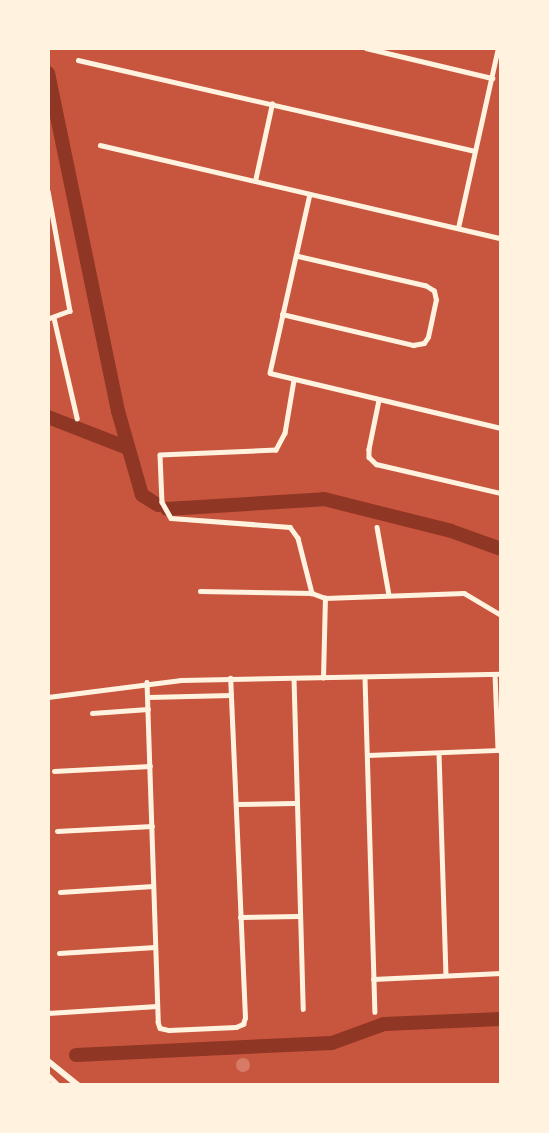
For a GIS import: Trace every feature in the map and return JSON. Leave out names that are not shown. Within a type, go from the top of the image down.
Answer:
[{"type":"main road","points":[[48,1061],[78,1085]]},
{"type":"main road","points":[[48,1076],[57,1085]]},
{"type":"street","points":[[366,48],[492,78]]},
{"type":"street","points":[[458,228],[498,48]]},
{"type":"street","points":[[78,60],[475,151]]},
{"type":"street","points":[[255,181],[272,104]]},
{"type":"street","points":[[100,145],[501,238]]},
{"type":"street","points":[[48,190],[70,311],[51,319],[77,418]]},
{"type":"street","points":[[310,194],[270,373],[501,428]]},
{"type":"street","points":[[282,314],[413,345],[424,343],[436,300],[434,291],[296,256]]},
{"type":"street","points":[[294,380],[285,433],[276,450],[160,454],[162,502],[167,515],[290,527],[298,538],[312,593]]},
{"type":"street","points":[[379,400],[369,449],[369,457],[376,464],[501,493]]},
{"type":"street","points":[[377,527],[389,595]]},
{"type":"street","points":[[200,591],[312,593],[325,598],[464,593],[501,615]]},
{"type":"street","points":[[323,678],[325,598]]},
{"type":"street","points":[[48,697],[147,682],[230,678],[365,678],[498,674],[500,750],[368,756]]},
{"type":"street","points":[[147,682],[157,1006],[160,1028],[169,1030],[243,1024],[230,678]]},
{"type":"street","points":[[294,678],[295,803],[303,1009]]},
{"type":"street","points":[[365,678],[375,1012]]},
{"type":"street","points":[[147,697],[231,695]]},
{"type":"street","points":[[92,713],[148,709]]},
{"type":"street","points":[[439,753],[446,975]]},
{"type":"street","points":[[54,771],[150,766]]},
{"type":"street","points":[[236,804],[295,803]]},
{"type":"street","points":[[57,831],[152,826]]},
{"type":"street","points":[[60,892],[153,886]]},
{"type":"street","points":[[240,917],[299,916]]},
{"type":"street","points":[[59,953],[155,946]]},
{"type":"street","points":[[373,979],[501,973]]},
{"type":"street","points":[[48,1013],[157,1006]]},
{"type":"building","points":[[243,1058],[248,1060],[250,1065],[248,1070],[243,1072],[238,1070],[236,1065],[238,1060]]},
{"type":"waterway","points":[[48,73],[118,411],[142,495],[158,505]]},
{"type":"waterway","points":[[48,417],[128,448]]},
{"type":"waterway","points":[[167,509],[324,499],[451,531],[501,549]]},
{"type":"waterway","points":[[76,1055],[332,1043],[384,1024],[501,1019]]}]
